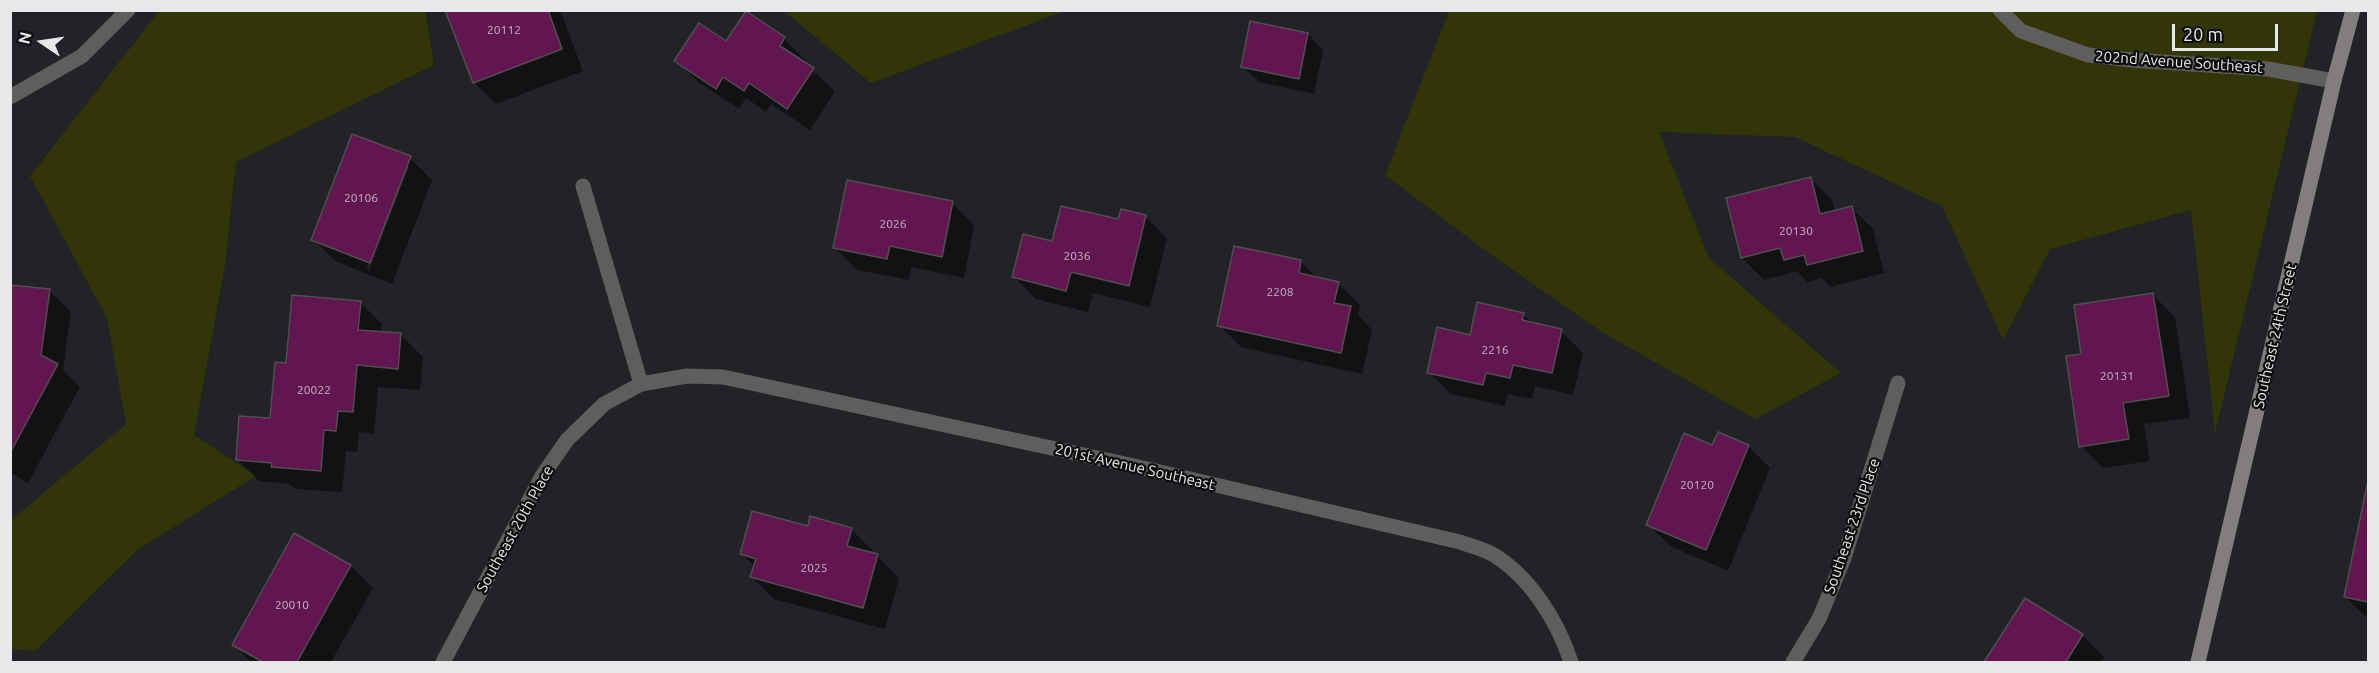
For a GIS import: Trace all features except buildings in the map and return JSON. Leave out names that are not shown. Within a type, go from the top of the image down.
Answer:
[{"type":"street","points":[[10,97],[82,56],[128,10]]},
{"type":"street","name":"202nd Avenue Southeast","points":[[2000,10],[2021,31],[2088,55],[2268,69],[2334,81]]},
{"type":"street","name":"Southeast 24th Street","points":[[2198,663],[2334,81],[2353,10]]},
{"type":"street","points":[[583,186],[641,384]]},
{"type":"street","name":"201st Avenue Southeast","points":[[641,384],[687,376],[723,377],[1130,465],[1460,542],[1493,555],[1523,578],[1549,614],[1571,663]]},
{"type":"street","name":"Southeast 23rd Place","points":[[1792,663],[1819,619],[1844,558],[1898,383]]},
{"type":"street","name":"Southeast 20th Place","points":[[443,663],[542,476],[567,440],[604,405],[641,384]]},
{"type":"green space","points":[[159,11],[425,11],[434,65],[236,162],[225,265],[194,435],[256,476],[137,550],[35,651],[11,649],[11,520],[126,424],[107,318],[30,176]]},
{"type":"green space","points":[[784,11],[1065,11],[871,83]]},
{"type":"green space","points":[[1449,11],[2317,11],[2215,433],[2191,210],[2050,249],[2003,340],[1942,206],[1795,137],[1659,132],[1709,258],[1841,373],[1755,419],[1600,331],[1486,251],[1385,175]]}]
